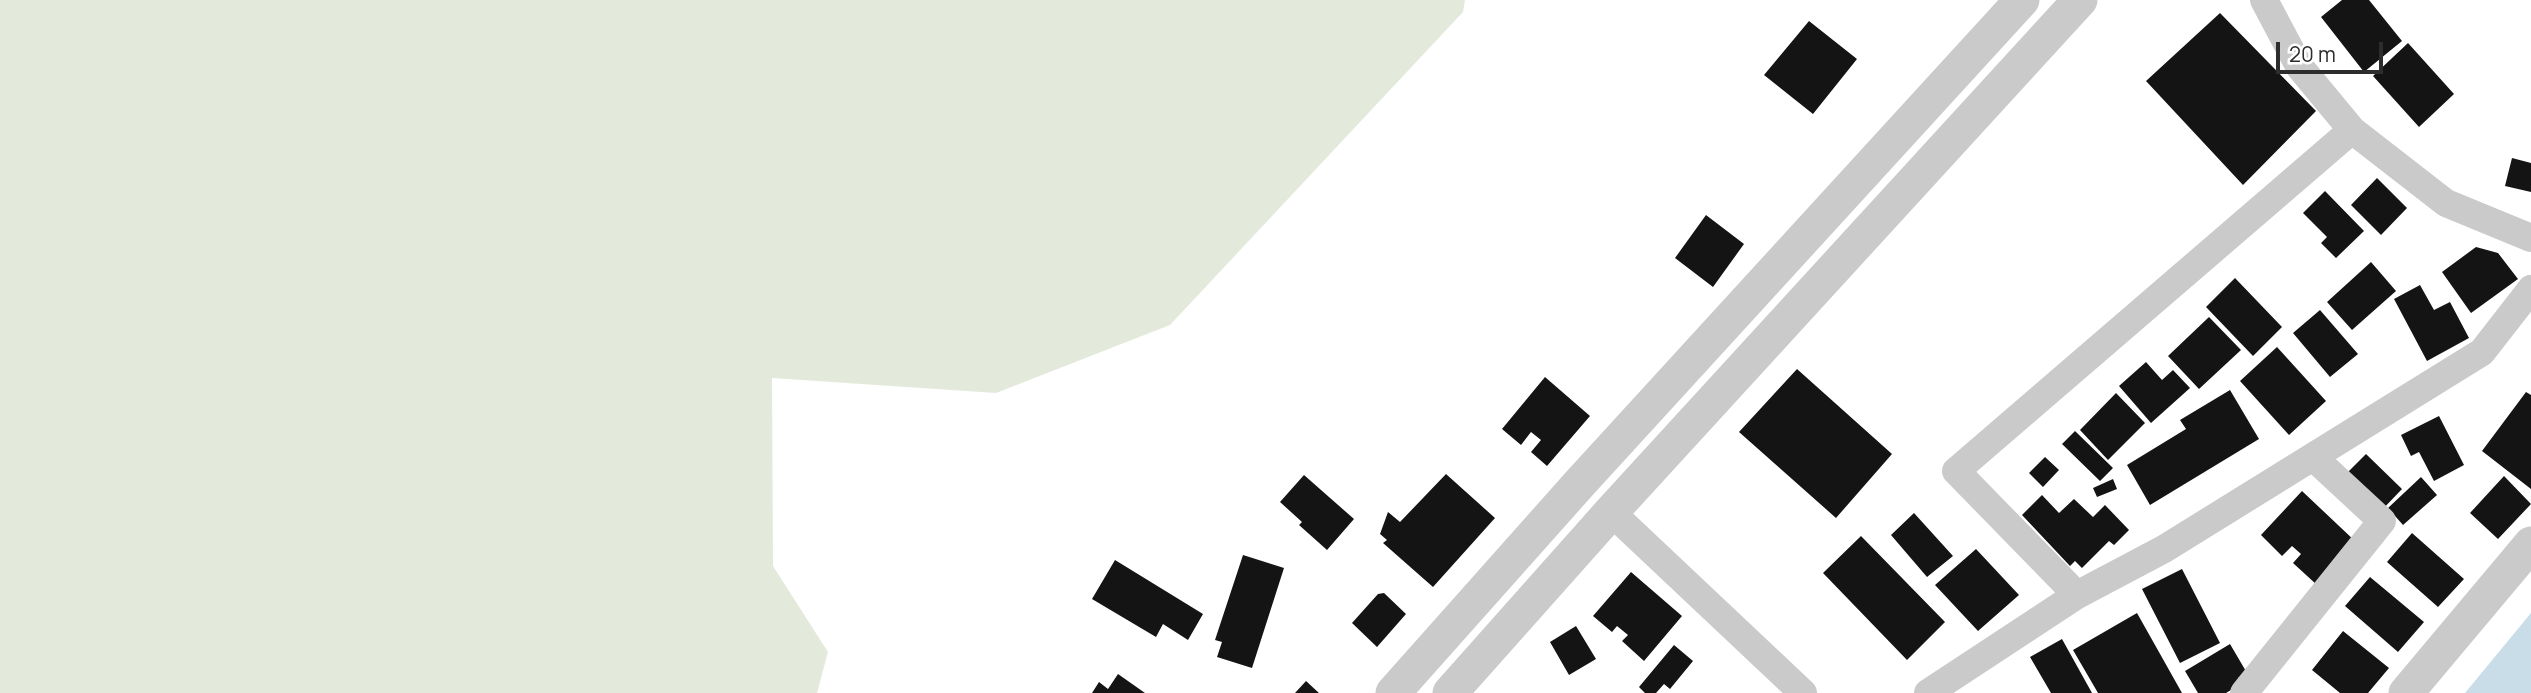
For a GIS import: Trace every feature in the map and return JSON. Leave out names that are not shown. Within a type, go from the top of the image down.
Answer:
[{"type":"street","points":[[1393,693],[1589,473],[2022,0]]},
{"type":"street","points":[[1450,693],[1611,512],[2080,0]]},
{"type":"street","points":[[2264,0],[2299,66],[2353,130],[2445,203],[2531,238]]},
{"type":"street","points":[[2077,595],[1956,471],[2353,130]]},
{"type":"street","points":[[1928,693],[2077,595],[2164,549],[2482,352],[2531,289]]},
{"type":"street","points":[[2244,693],[2382,521],[2313,457]]},
{"type":"street","points":[[1611,512],[1804,693]]},
{"type":"street","points":[[2406,693],[2531,544]]},
{"type":"green space","points":[[0,0],[1465,0],[1463,12],[1170,325],[996,393],[772,378],[773,566],[828,652],[817,693],[0,693]]},
{"type":"water","points":[[2531,613],[2531,693],[2465,693]]},
{"type":"building","points":[[2342,0],[2369,0],[2402,41],[2364,72],[2321,17]]},
{"type":"building","points":[[2220,13],[2316,111],[2243,185],[2146,81]]},
{"type":"building","points":[[1809,21],[1857,59],[1813,114],[1764,75]]},
{"type":"building","points":[[2408,43],[2454,94],[2419,127],[2373,76]]},
{"type":"building","points":[[2512,158],[2531,163],[2531,192],[2505,186]]},
{"type":"building","points":[[2377,178],[2407,208],[2381,235],[2351,205]]},
{"type":"building","points":[[2325,191],[2364,231],[2336,258],[2321,243],[2327,237],[2303,213]]},
{"type":"building","points":[[1706,215],[1744,244],[1713,287],[1675,258]]},
{"type":"building","points":[[2476,247],[2498,253],[2518,279],[2471,313],[2442,272]]},
{"type":"building","points":[[2371,262],[2396,291],[2352,330],[2327,302]]},
{"type":"building","points":[[2235,278],[2282,327],[2253,356],[2206,307]]},
{"type":"building","points":[[2420,285],[2434,310],[2450,302],[2469,338],[2427,361],[2394,299]]},
{"type":"building","points":[[2320,310],[2358,354],[2330,377],[2293,333]]},
{"type":"building","points":[[2209,317],[2241,350],[2199,389],[2168,356]]},
{"type":"building","points":[[2277,347],[2326,401],[2289,435],[2240,381]]},
{"type":"building","points":[[2146,362],[2162,380],[2173,370],[2190,388],[2151,423],[2119,386]]},
{"type":"building","points":[[1797,369],[1892,454],[1836,518],[1739,432]]},
{"type":"building","points":[[1545,377],[1590,416],[1547,466],[1531,452],[1541,440],[1531,432],[1521,445],[1502,429]]},
{"type":"building","points":[[2230,390],[2259,439],[2150,505],[2127,465],[2186,429],[2180,420]]},
{"type":"building","points":[[2526,392],[2531,395],[2531,489],[2482,451]]},
{"type":"building","points":[[2116,393],[2145,423],[2108,460],[2080,430]]},
{"type":"building","points":[[2439,416],[2464,465],[2434,481],[2419,452],[2411,456],[2401,435]]},
{"type":"building","points":[[2075,431],[2113,468],[2100,481],[2062,444]]},
{"type":"building","points":[[2366,454],[2402,489],[2380,512],[2344,476]]},
{"type":"building","points":[[2045,457],[2059,470],[2043,487],[2029,473]]},
{"type":"building","points":[[1446,474],[1495,518],[1433,587],[1383,543],[1387,540],[1380,534],[1388,512],[1400,522]]},
{"type":"building","points":[[1304,475],[1354,519],[1327,550],[1299,525],[1302,522],[1280,502]]},
{"type":"building","points":[[2504,476],[2531,504],[2498,539],[2470,513]]},
{"type":"building","points":[[2421,477],[2437,495],[2403,525],[2388,508]]},
{"type":"building","points":[[2113,479],[2117,489],[2097,497],[2093,488]]},
{"type":"building","points":[[2302,491],[2356,542],[2317,585],[2293,563],[2301,554],[2292,546],[2282,556],[2261,535]]},
{"type":"building","points":[[2042,495],[2059,513],[2074,499],[2093,517],[2105,505],[2129,530],[2114,545],[2109,541],[2082,568],[2075,561],[2070,566],[2022,515]]},
{"type":"building","points":[[1914,513],[1953,556],[1927,577],[1891,535]]},
{"type":"building","points":[[2412,533],[2464,579],[2438,607],[2387,562]]},
{"type":"building","points":[[1861,536],[1945,622],[1907,660],[1823,573]]},
{"type":"building","points":[[1976,549],[2019,595],[1978,631],[1935,585]]},
{"type":"building","points":[[1243,555],[1284,568],[1252,668],[1217,657],[1222,642],[1215,640]]},
{"type":"building","points":[[1115,560],[1203,614],[1188,640],[1163,624],[1156,637],[1092,599]]},
{"type":"building","points":[[2182,569],[2220,643],[2180,663],[2142,589]]},
{"type":"building","points":[[1631,572],[1682,616],[1644,661],[1622,641],[1628,635],[1617,626],[1612,632],[1593,616]]},
{"type":"building","points":[[2370,577],[2424,622],[2398,652],[2345,606]]},
{"type":"building","points":[[1384,593],[1406,614],[1377,647],[1352,623],[1378,594]]},
{"type":"building","points":[[2137,613],[2182,693],[2098,693],[2073,650]]},
{"type":"building","points":[[1576,626],[1596,659],[1569,675],[1550,642]]},
{"type":"building","points":[[2343,631],[2389,668],[2368,693],[2340,693],[2312,670]]},
{"type":"building","points":[[2062,639],[2092,693],[2051,693],[2030,657]]},
{"type":"building","points":[[2230,644],[2247,673],[2238,678],[2241,684],[2226,693],[2198,693],[2185,671]]},
{"type":"building","points":[[1674,645],[1693,661],[1670,689],[1664,684],[1656,693],[1645,693],[1639,687]]},
{"type":"building","points":[[1118,674],[1145,693],[1092,693],[1099,682],[1108,689]]},
{"type":"building","points":[[1306,681],[1319,693],[1295,693]]}]
